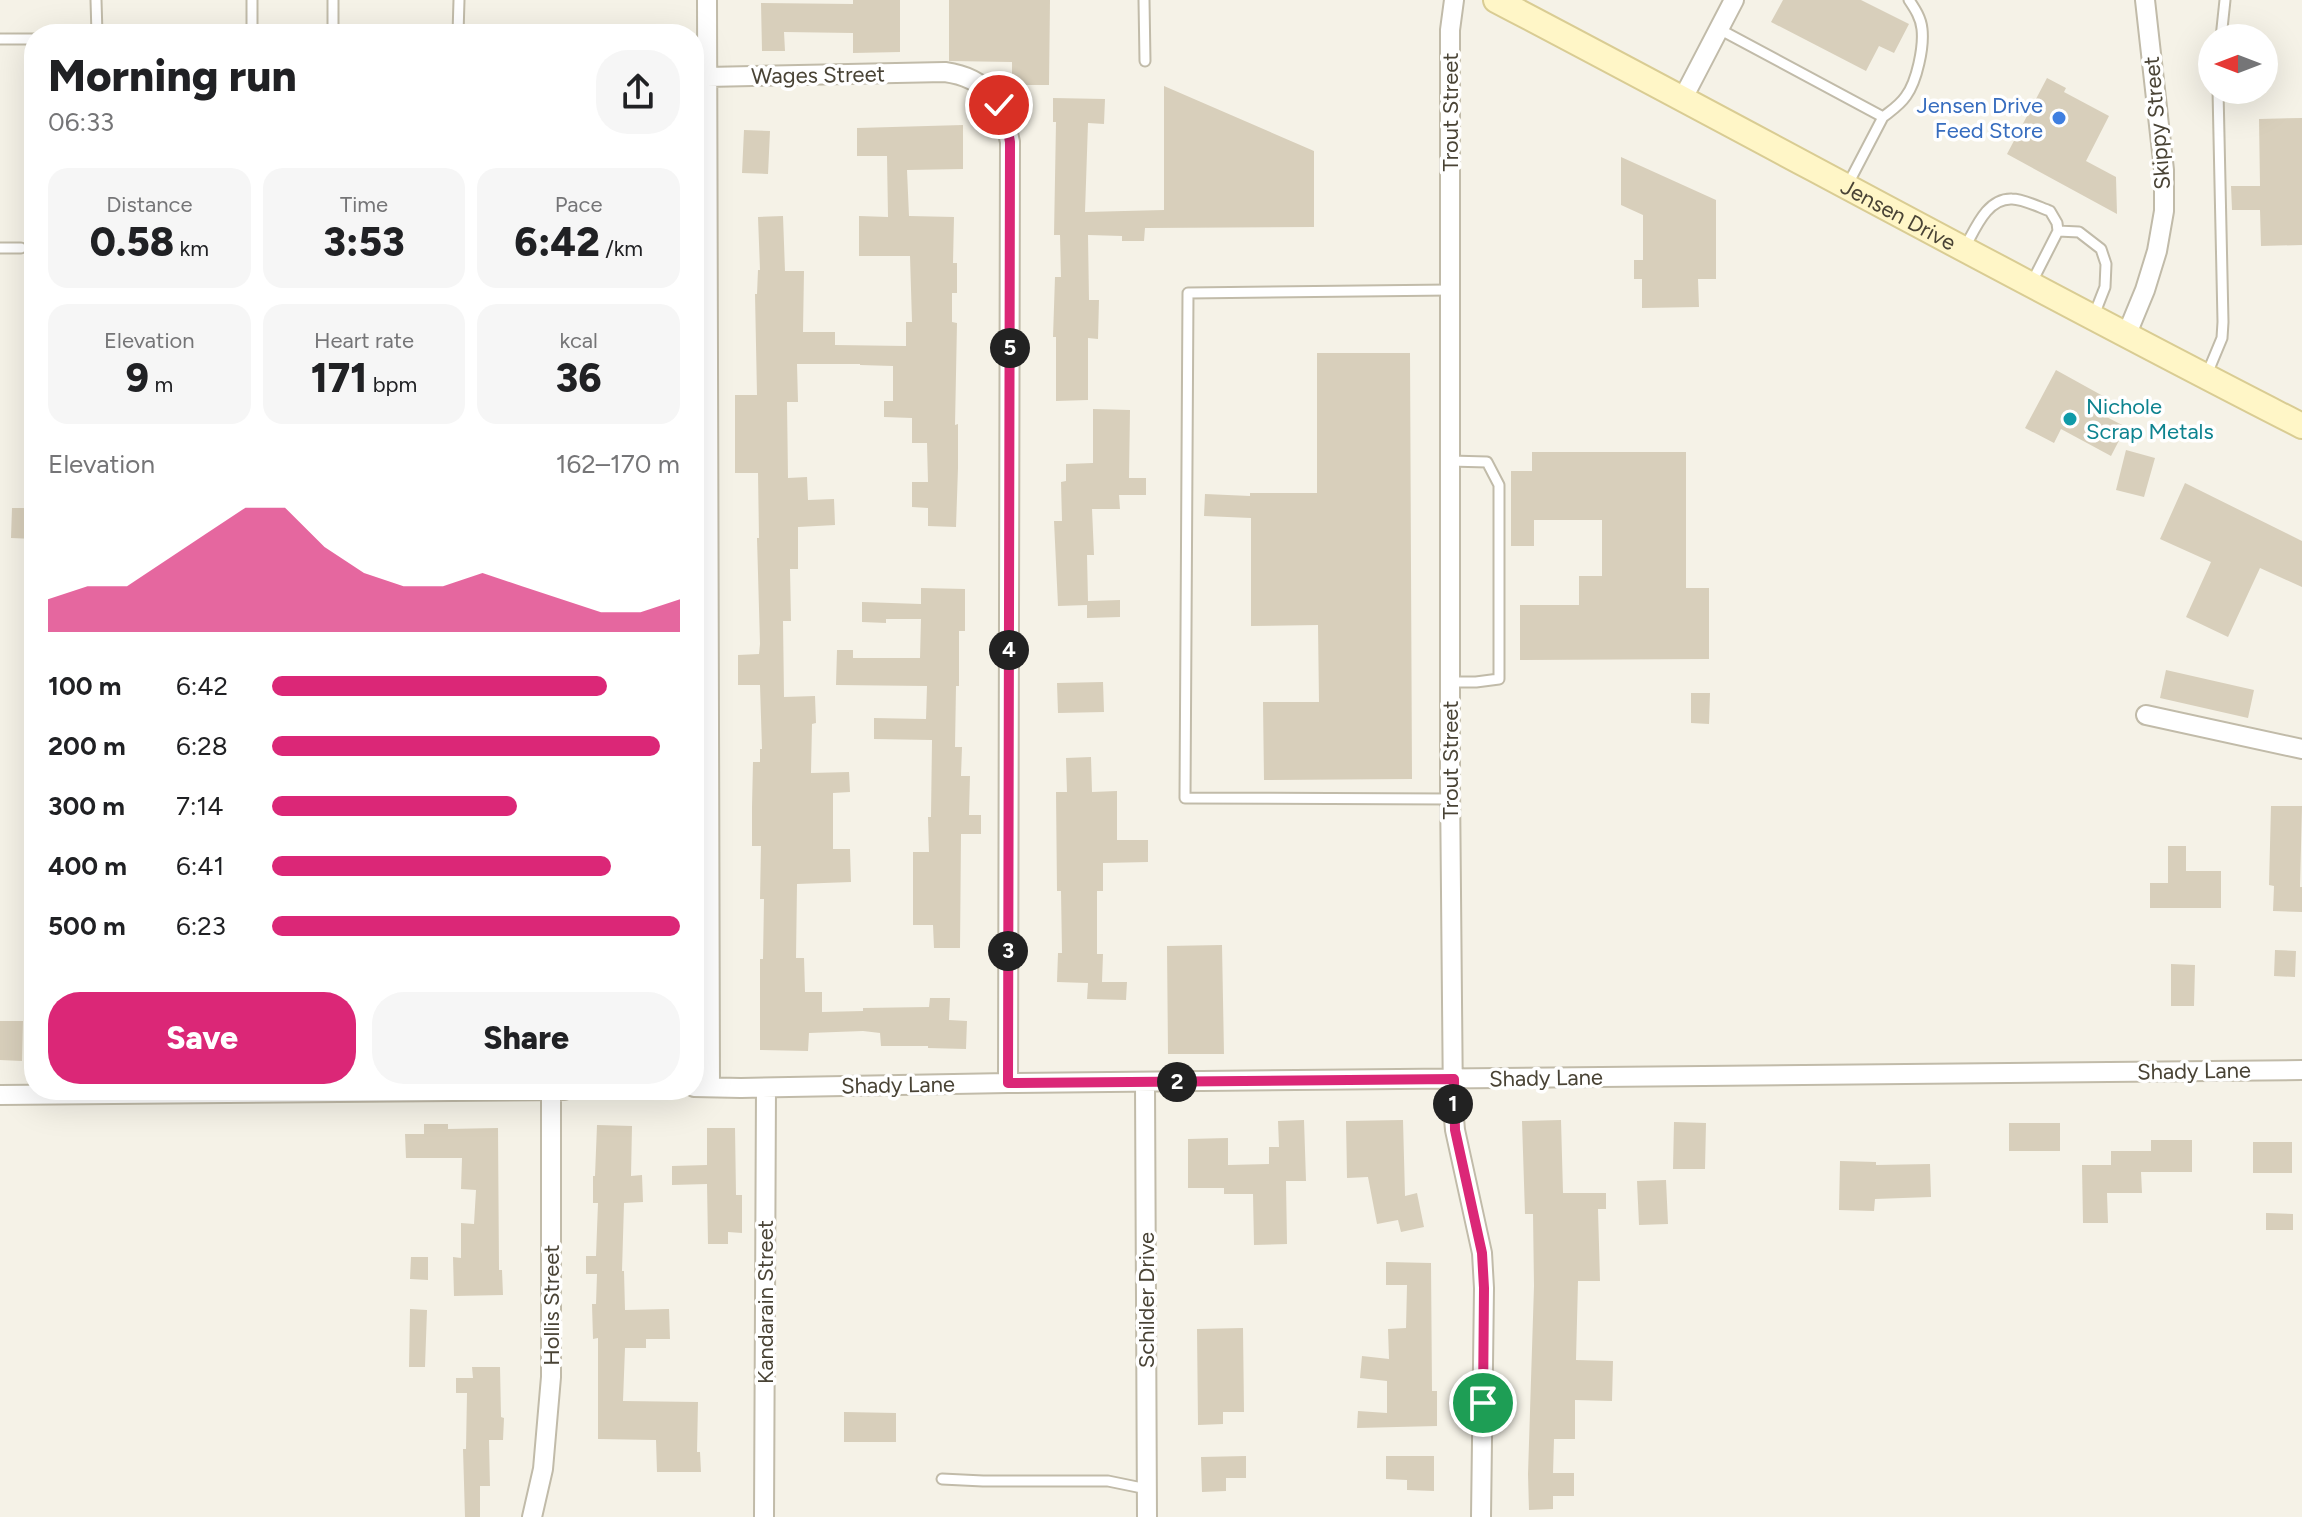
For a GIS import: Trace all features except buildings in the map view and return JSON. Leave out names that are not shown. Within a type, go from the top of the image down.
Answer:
[{"type":"main road","name":"Jensen Drive","points":[[1496,0],[2126,336],[2302,426]]},
{"type":"street","points":[[704,683],[707,0]]},
{"type":"street","name":"Trout Street","points":[[1454,0],[1450,30],[1450,799],[1454,1079],[1455,1130],[1482,1253],[1481,1517]]},
{"type":"street","points":[[1683,98],[1734,0]]},
{"type":"street","name":"Skippy Street","points":[[2126,336],[2157,251],[2164,211],[2164,170],[2145,0]]},
{"type":"street","name":"Wages Street","points":[[707,77],[963,75],[989,91],[1006,121],[1010,142],[1008,1083]]},
{"type":"street","points":[[2146,715],[2302,749]]},
{"type":"street","name":"Shady Lane","points":[[704,1087],[2302,1070]]},
{"type":"street","name":"Schilder Drive","points":[[1145,1083],[1147,1517]]},
{"type":"street","name":"Kandarain Street","points":[[764,1517],[766,1088]]},
{"type":"street","points":[[0,1095],[24,1095]]},
{"type":"street","name":"Hollis Street","points":[[532,1517],[543,1469],[551,1377],[551,1100]]},
{"type":"lane","points":[[96,0],[97,24]]},
{"type":"lane","points":[[252,0],[252,24]]},
{"type":"lane","points":[[333,0],[333,24]]},
{"type":"lane","points":[[458,24],[459,0]]},
{"type":"lane","points":[[1144,0],[1145,61]]},
{"type":"lane","points":[[1847,186],[1883,117],[1909,93],[1919,66],[1922,29],[1918,13],[1909,0]]},
{"type":"lane","points":[[2222,24],[2225,0]]},
{"type":"lane","points":[[1719,29],[1883,117]]},
{"type":"lane","points":[[0,39],[24,39]]},
{"type":"lane","points":[[2206,377],[2222,338],[2218,104]]},
{"type":"lane","points":[[1964,249],[1987,209],[2002,201],[2013,198],[2050,211],[2058,231],[2031,285]]},
{"type":"lane","points":[[2058,231],[2079,232],[2101,249],[2106,264],[2105,287],[2093,318]]},
{"type":"lane","points":[[0,248],[21,248]]},
{"type":"lane","points":[[1450,290],[1188,293],[1185,782],[1185,798],[1450,799]]},
{"type":"lane","points":[[1450,461],[1487,462],[1499,485],[1499,679],[1450,682]]},
{"type":"lane","points":[[942,1479],[1108,1481],[1147,1489]]},
{"type":"place","name":"Jensen Drive Feed Store","points":[[2059,118]]},
{"type":"place","name":"Nichole Scrap Metals","points":[[2070,419]]},
{"type":"route","points":[[999,105],[1010,142],[1008,1083],[1454,1079],[1455,1130],[1482,1253],[1483,1403]]}]
